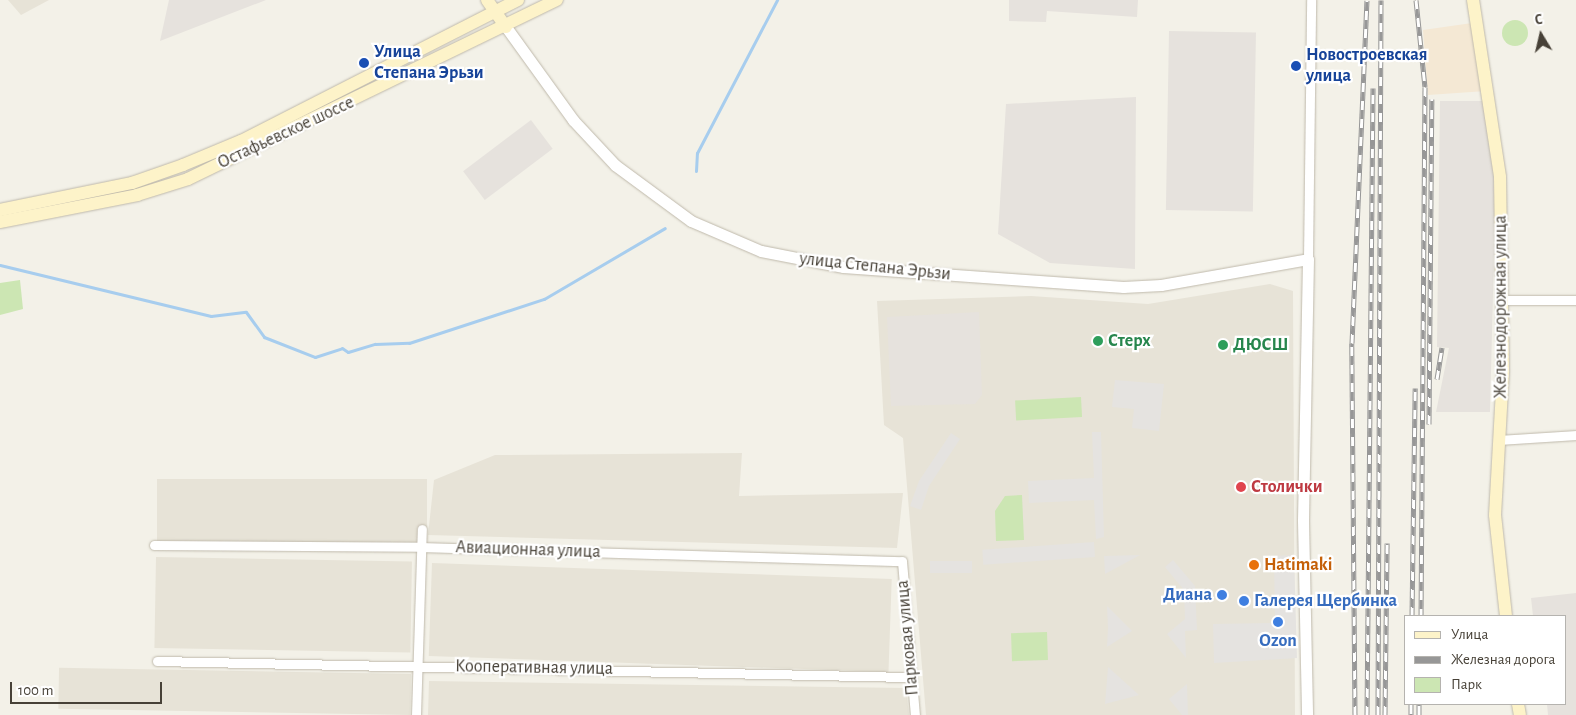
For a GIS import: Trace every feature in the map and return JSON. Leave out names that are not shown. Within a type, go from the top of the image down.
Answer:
[{"type":"main road","name":"улица Степана Эрьзи","points":[[487,0],[506,27]]},
{"type":"main road","name":"Остафьевское шоссе","points":[[0,210],[132,183],[183,166],[241,141],[518,0]]},
{"type":"main road","name":"Остафьевское шоссе","points":[[0,222],[137,195],[188,179],[506,27],[557,0]]},
{"type":"main road","name":"Железнодорожная улица","points":[[1473,0],[1497,136],[1503,300],[1495,515],[1506,615]]},
{"type":"street","points":[[1307,715],[1304,513],[1311,0]]},
{"type":"street","name":"улица Степана Эрьзи","points":[[506,27],[573,120],[627,175],[691,221],[761,251],[843,267],[1123,287],[1161,285],[1308,259]]},
{"type":"street","points":[[1503,300],[1576,300]]},
{"type":"street","points":[[1499,440],[1576,435]]},
{"type":"street","points":[[416,715],[422,529]]},
{"type":"street","name":"Авиационная улица","points":[[154,545],[420,547],[902,561]]},
{"type":"street","name":"Парковая улица","points":[[902,561],[915,715]]},
{"type":"street","name":"Кооперативная улица","points":[[157,660],[911,677]]},
{"type":"shaded area","points":[[8,0],[49,0],[21,15]]},
{"type":"shaded area","points":[[169,0],[266,0],[160,41]]},
{"type":"shaded area","points":[[1009,0],[1138,0],[1137,17],[1047,11],[1046,22],[1009,21]]},
{"type":"shaded area","points":[[1472,23],[1486,91],[1428,95],[1423,30]]},
{"type":"shaded area","points":[[1169,31],[1256,33],[1253,211],[1166,210]]},
{"type":"shaded area","points":[[1136,97],[1135,269],[1050,263],[998,234],[1006,104]]},
{"type":"shaded area","points":[[1440,101],[1486,101],[1496,173],[1490,412],[1436,412],[1449,348],[1437,347]]},
{"type":"shaded area","points":[[531,120],[553,149],[485,200],[463,171]]},
{"type":"shaded area","points":[[1270,284],[1293,291],[1295,715],[926,715],[903,438],[884,425],[877,301],[1031,296],[1148,304]]},
{"type":"shaded area","points":[[979,312],[982,395],[975,404],[891,406],[887,317]]},
{"type":"shaded area","points":[[1115,380],[1164,384],[1159,431],[1132,428],[1134,409],[1112,407]]},
{"type":"shaded area","points":[[1092,432],[1101,432],[1104,537],[1096,539],[1094,500],[1029,503],[1028,481],[1094,478]]},
{"type":"shaded area","points":[[951,433],[960,439],[929,486],[921,510],[910,506],[919,481]]},
{"type":"shaded area","points":[[742,453],[739,496],[903,493],[897,548],[428,535],[434,480],[495,455]]},
{"type":"shaded area","points":[[157,479],[427,479],[427,542],[157,542]]},
{"type":"shaded area","points":[[1094,542],[1095,557],[983,565],[982,550]]},
{"type":"shaded area","points":[[1140,555],[1105,574],[1104,556]]},
{"type":"shaded area","points":[[1294,555],[1297,658],[1214,663],[1213,624],[1275,623],[1274,556]]},
{"type":"shaded area","points":[[156,557],[412,561],[410,652],[154,648]]},
{"type":"shaded area","points":[[1173,560],[1195,586],[1197,630],[1185,631],[1186,658],[1167,634],[1185,619],[1184,590],[1165,567]]},
{"type":"shaded area","points":[[930,561],[972,561],[972,573],[930,573]]},
{"type":"shaded area","points":[[432,563],[892,579],[888,672],[429,656]]},
{"type":"shaded area","points":[[1576,593],[1576,715],[1548,715],[1547,705],[1566,705],[1566,615],[1533,615],[1531,598]]},
{"type":"shaded area","points":[[1107,606],[1132,631],[1107,647],[1108,628]]},
{"type":"shaded area","points":[[1108,667],[1139,695],[1105,704]]},
{"type":"shaded area","points":[[59,668],[411,674],[410,715],[58,709]]},
{"type":"shaded area","points":[[429,681],[906,688],[909,715],[428,715]]},
{"type":"shaded area","points":[[1187,684],[1188,715],[1182,715],[1169,699]]},
{"type":"green space","points":[[1515,20],[1524,24],[1528,33],[1524,42],[1515,46],[1506,42],[1502,33],[1506,24]]},
{"type":"green space","points":[[20,280],[23,309],[0,315],[0,283]]},
{"type":"green space","points":[[1081,397],[1082,417],[1016,420],[1015,400]]},
{"type":"green space","points":[[1022,495],[1024,540],[996,541],[995,511],[1005,496]]},
{"type":"green space","points":[[1047,632],[1048,660],[1012,661],[1011,633]]},
{"type":"waterway","points":[[696,171],[697,153],[777,0]]},
{"type":"waterway","points":[[0,265],[211,316],[246,312],[264,337],[315,357],[342,348],[348,352],[375,344],[409,343],[544,299],[665,228]]},
{"type":"railway","points":[[1355,715],[1352,343],[1367,0]]},
{"type":"railway","points":[[1378,715],[1381,0]]},
{"type":"railway","points":[[1416,0],[1425,87],[1421,615]]},
{"type":"railway","points":[[1367,715],[1373,88]]},
{"type":"railway","points":[[1429,424],[1432,99]]},
{"type":"railway","points":[[1437,379],[1442,347]]},
{"type":"railway","points":[[1412,615],[1415,388]]},
{"type":"railway","points":[[1385,715],[1387,543]]},
{"type":"railway","points":[[1411,705],[1411,715]]},
{"type":"railway","points":[[1419,705],[1419,715]]},
{"type":"place","name":"Улица Степана Эрьзи","points":[[364,63]]},
{"type":"place","name":"Новостроевская улица","points":[[1296,66]]},
{"type":"place","name":"Стерх","points":[[1098,341]]},
{"type":"place","name":"ДЮСШ","points":[[1223,345]]},
{"type":"place","name":"Столички","points":[[1241,487]]},
{"type":"place","name":"Hatimaki","points":[[1254,565]]},
{"type":"place","name":"Диана","points":[[1222,595]]},
{"type":"place","name":"Галерея Щербинка","points":[[1244,601]]},
{"type":"place","name":"Ozon","points":[[1278,622]]}]
